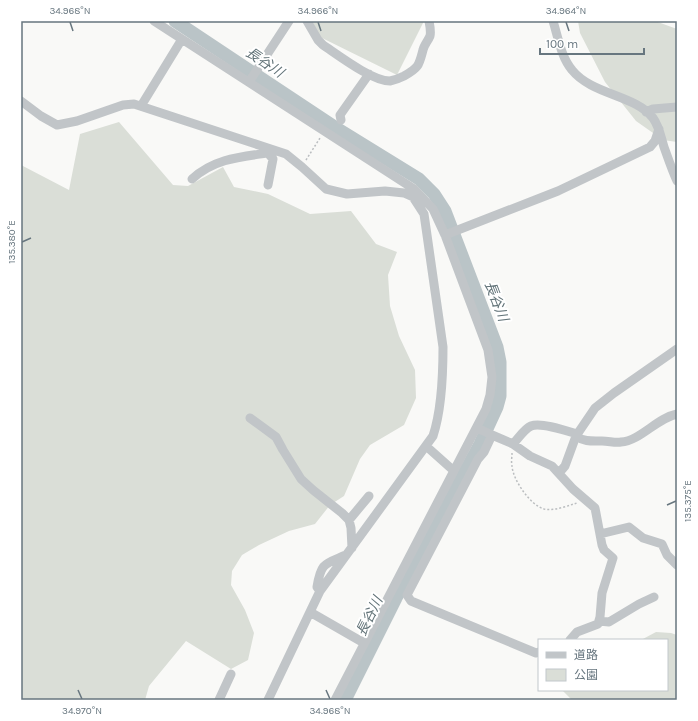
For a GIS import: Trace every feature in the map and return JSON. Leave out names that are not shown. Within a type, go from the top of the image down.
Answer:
[{"type":"street","points":[[154,21],[414,189],[433,209],[488,350],[492,377],[490,395],[486,409],[335,700]]},
{"type":"street","points":[[249,82],[289,21]]},
{"type":"street","points":[[307,21],[318,40],[323,45],[369,74],[391,81],[416,69],[430,35],[429,21]]},
{"type":"street","points":[[553,21],[565,60],[571,69],[582,80],[594,87],[627,100],[652,117],[659,129],[677,181]]},
{"type":"street","points":[[141,106],[182,39]]},
{"type":"street","points":[[341,120],[340,115],[369,74]]},
{"type":"street","points":[[21,101],[41,116],[57,125],[77,121],[123,105],[134,104],[268,151],[286,154],[326,189],[347,194],[385,192],[404,193],[413,197],[424,214],[443,347],[443,365],[437,426],[433,436],[426,446],[320,591],[268,700]]},
{"type":"street","points":[[646,112],[653,109],[677,107]]},
{"type":"street","points":[[427,236],[443,232],[558,191],[650,147],[655,141],[659,129]]},
{"type":"street","points":[[192,179],[201,171],[216,163],[268,151]]},
{"type":"street","points":[[268,151],[273,159],[268,185]]},
{"type":"street","points":[[559,473],[565,466],[577,435],[595,408],[677,349]]},
{"type":"street","points":[[512,444],[530,427],[534,426],[553,426],[577,435],[582,441],[622,442],[649,430],[658,421],[670,415],[677,414]]},
{"type":"street","points":[[250,418],[276,437],[301,479],[349,520],[351,528],[349,551]]},
{"type":"street","points":[[477,428],[512,444],[530,456],[552,466],[573,489],[595,508],[602,545],[604,550],[613,558],[602,593],[598,624],[577,632],[571,639]]},
{"type":"street","points":[[492,435],[407,595],[411,601],[536,653],[538,652]]},
{"type":"street","points":[[426,446],[454,471]]},
{"type":"street","points":[[349,520],[369,496]]},
{"type":"street","points":[[600,534],[629,527],[643,538],[662,544],[667,555],[677,565]]},
{"type":"street","points":[[599,621],[609,622],[654,597]]},
{"type":"street","points":[[310,612],[364,643]]},
{"type":"street","points":[[219,700],[231,674]]},
{"type":"path","points":[[302,167],[325,131]]},
{"type":"path","points":[[512,444],[512,466],[514,472],[521,488],[528,498],[536,505],[544,509],[554,509],[587,501]]},
{"type":"green space","points":[[312,21],[424,21],[397,75],[320,37]]},
{"type":"green space","points":[[578,21],[655,21],[677,29],[677,142],[663,140],[636,121],[605,82],[580,33]]},
{"type":"green space","points":[[119,122],[173,185],[188,186],[223,167],[234,187],[268,194],[310,214],[351,211],[376,244],[397,252],[388,275],[390,306],[399,336],[415,370],[416,398],[404,425],[370,445],[360,459],[344,496],[330,505],[315,524],[289,531],[242,555],[232,571],[231,585],[245,610],[254,633],[248,660],[231,669],[186,641],[149,686],[145,700],[21,700],[21,165],[69,190],[80,134]]},
{"type":"green space","points":[[656,632],[677,635],[677,700],[572,700],[563,691],[668,691],[668,639],[643,639]]},
{"type":"waterway","name":"長谷川","points":[[175,21],[333,126],[419,179],[434,194],[445,211],[497,347],[500,362],[500,396],[497,407],[480,444],[396,598],[345,700]]}]
